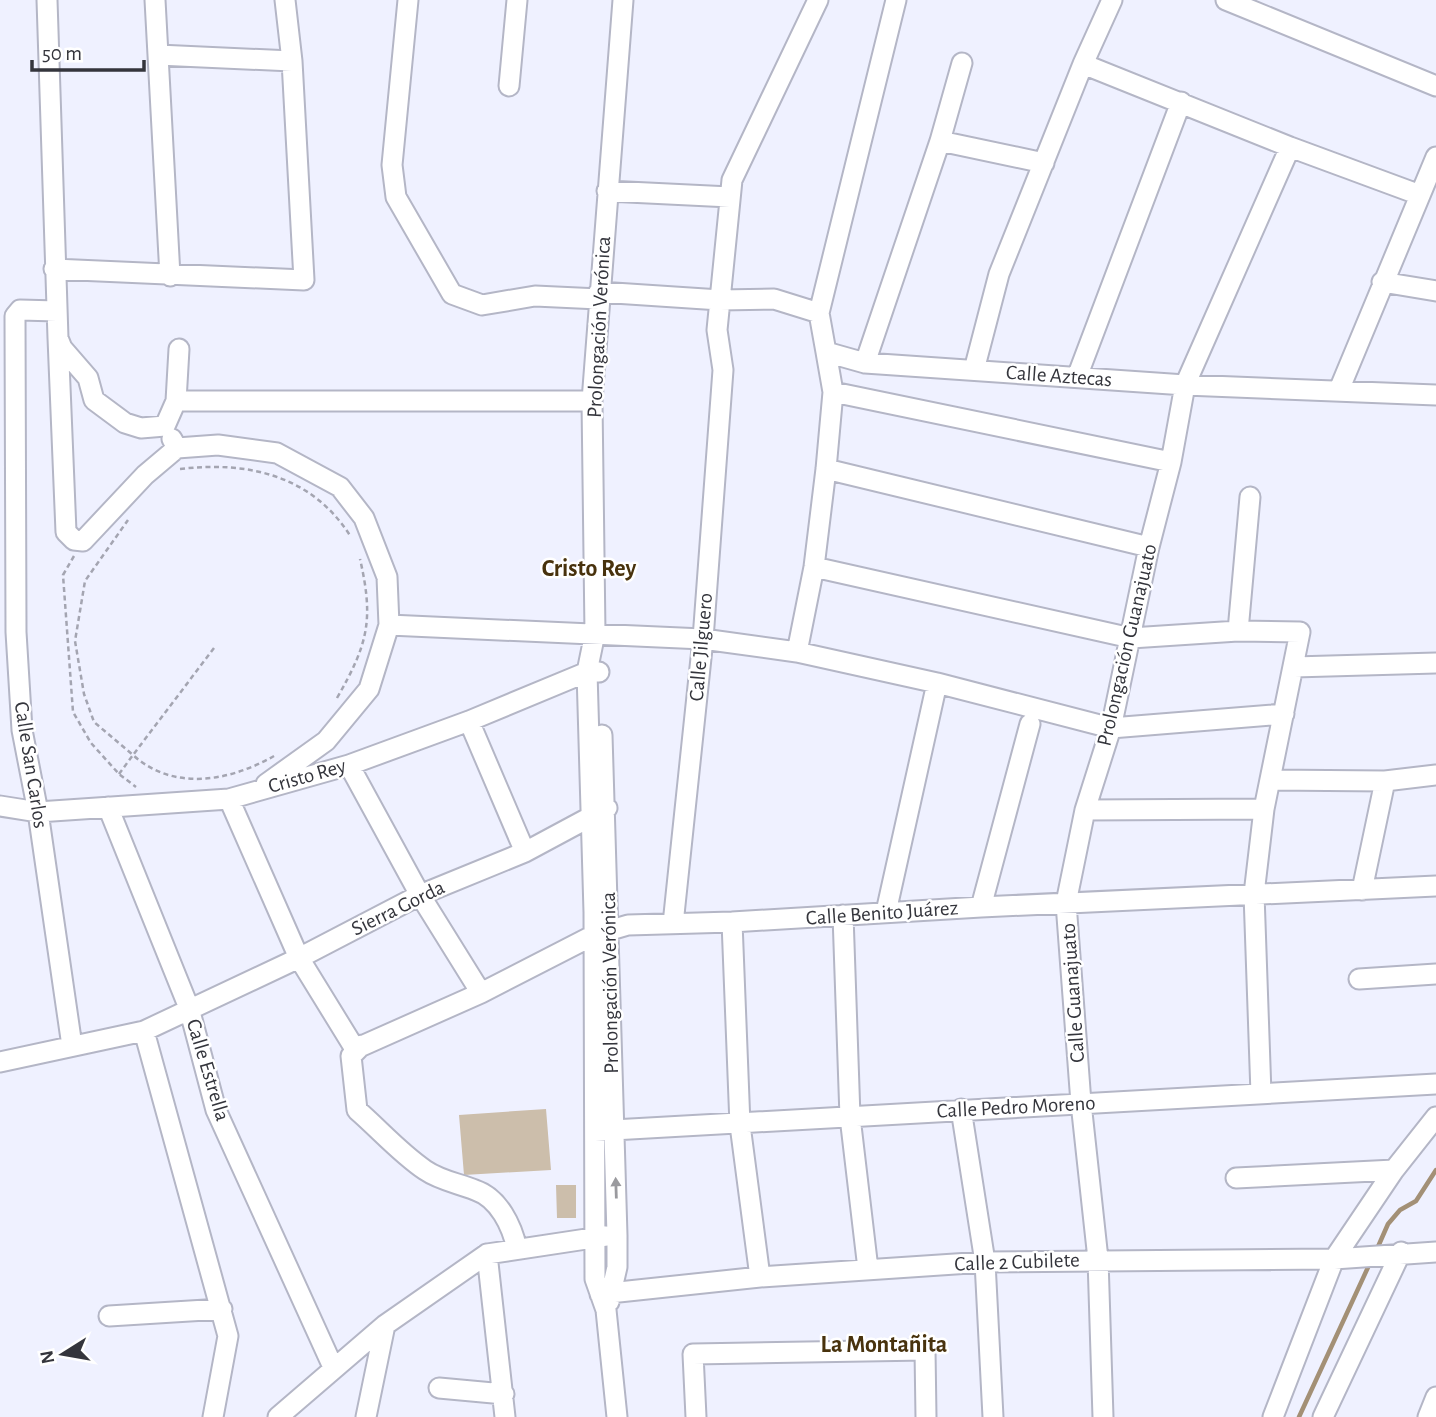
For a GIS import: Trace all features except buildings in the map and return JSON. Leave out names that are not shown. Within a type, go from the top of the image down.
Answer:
[{"type":"street","points":[[47,0],[54,270],[66,532],[74,540],[83,541],[145,475],[177,448],[218,445],[277,453],[340,487],[365,518],[387,577],[389,625],[369,689],[326,741],[259,790]]},
{"type":"street","points":[[155,0],[170,276]]},
{"type":"street","points":[[54,270],[304,280],[292,61],[285,0]]},
{"type":"street","points":[[408,0],[392,165],[396,197],[452,294],[482,305],[535,296],[774,299],[819,313]]},
{"type":"street","points":[[509,86],[517,0]]},
{"type":"street","name":"Prolongación Verónica","points":[[617,1417],[606,1299],[595,1279],[595,1237],[604,1130],[599,811],[592,666],[595,633],[592,401],[622,0]]},
{"type":"street","points":[[720,300],[732,180],[818,0]]},
{"type":"street","points":[[797,652],[814,567],[833,392],[819,313],[897,0]]},
{"type":"street","points":[[974,370],[999,274],[1083,64],[1112,0]]},
{"type":"street","points":[[1226,0],[1436,86]]},
{"type":"street","points":[[158,55],[292,61]]},
{"type":"street","points":[[865,363],[940,141],[962,63]]},
{"type":"street","points":[[1083,64],[1290,147],[1427,188]]},
{"type":"street","points":[[1077,377],[1181,102]]},
{"type":"street","points":[[940,141],[1044,163]]},
{"type":"street","name":"Prolongación Guanajuato","points":[[1066,903],[1085,810],[1111,728],[1149,547],[1171,463],[1185,386],[1290,147]]},
{"type":"street","points":[[1339,390],[1382,282],[1427,188],[1436,157]]},
{"type":"street","points":[[607,191],[730,197]]},
{"type":"street","points":[[1382,282],[1436,290]]},
{"type":"street","name":"Calle Jilguero","points":[[673,924],[703,639],[723,370],[717,330],[720,300]]},
{"type":"street","name":"Calle San Carlos","points":[[57,311],[20,310],[15,316],[16,632],[22,730],[38,812],[72,1046]]},
{"type":"street","points":[[58,338],[62,348],[88,378],[94,400],[125,424],[141,428],[165,426]]},
{"type":"street","points":[[165,426],[176,401],[179,349]]},
{"type":"street","name":"Calle Aztecas","points":[[826,352],[865,363],[1185,386],[1436,395]]},
{"type":"street","points":[[833,392],[1171,463]]},
{"type":"street","points":[[176,401],[592,401]]},
{"type":"street","points":[[165,426],[177,448]]},
{"type":"street","points":[[826,469],[1149,547]]},
{"type":"street","points":[[1238,631],[1250,497]]},
{"type":"street","points":[[814,567],[1130,638],[1238,631],[1300,632],[1270,780],[1254,894],[1261,1094]]},
{"type":"street","points":[[389,625],[703,639],[797,652],[937,683],[1111,728],[1284,714]]},
{"type":"street","points":[[1294,667],[1436,663]]},
{"type":"street","name":"Cristo Rey","points":[[0,806],[38,812],[229,799],[349,765],[469,721],[592,666]]},
{"type":"street","points":[[886,912],[937,683]]},
{"type":"street","points":[[469,721],[524,852]]},
{"type":"street","points":[[981,907],[1030,724]]},
{"type":"street","points":[[349,765],[420,895],[481,993]]},
{"type":"street","points":[[1270,780],[1385,781],[1436,775]]},
{"type":"street","points":[[1362,890],[1385,781]]},
{"type":"street","points":[[229,799],[299,958],[358,1047],[351,1056],[357,1110],[393,1140],[405,1155],[436,1177],[477,1190],[494,1202],[512,1228],[516,1249]]},
{"type":"street","name":"Calle Estrella","points":[[108,807],[189,1008],[216,1110],[333,1367]]},
{"type":"street","points":[[1085,810],[1265,809]]},
{"type":"street","name":"Sierra Gorda","points":[[0,1062],[144,1031],[299,958],[420,895],[524,852],[599,811]]},
{"type":"street","name":"Calle Benito Juárez","points":[[358,1047],[481,993],[601,932],[628,925],[1436,886]]},
{"type":"street","name":"Calle Guanajuato","points":[[1066,903],[1081,1102],[1098,1259],[1103,1417]]},
{"type":"street","points":[[843,915],[849,1117],[868,1269]]},
{"type":"street","points":[[732,922],[740,1125],[760,1277]]},
{"type":"street","points":[[1359,979],[1436,974]]},
{"type":"street","points":[[144,1031],[228,1336],[213,1417]]},
{"type":"street","name":"Calle Pedro Moreno","points":[[604,1130],[740,1125],[961,1109],[1436,1084]]},
{"type":"street","points":[[961,1109],[985,1262],[993,1417]]},
{"type":"street","points":[[1273,1417],[1334,1259],[1394,1170],[1436,1117]]},
{"type":"street","name":"Prolongación Verónica","points":[[604,1130],[617,1235],[617,1267],[606,1299]]},
{"type":"street","points":[[1236,1178],[1394,1170]]},
{"type":"street","points":[[278,1417],[333,1367],[386,1325],[486,1254],[617,1235]]},
{"type":"street","name":"Calle 2 Cubilete","points":[[606,1299],[760,1277],[985,1262],[1334,1259],[1436,1252]]},
{"type":"street","points":[[1323,1417],[1394,1253]]},
{"type":"street","points":[[486,1254],[505,1417]]},
{"type":"street","points":[[108,1316],[222,1309]]},
{"type":"street","points":[[366,1417],[386,1325]]},
{"type":"street","points":[[696,1417],[693,1354],[925,1350],[926,1417]]},
{"type":"street","points":[[439,1388],[504,1394]]},
{"type":"street","points":[[1428,1417],[1436,1397]]},
{"type":"path","points":[[177,469],[209,466],[258,469],[296,484],[343,523],[358,546]]},
{"type":"path","points":[[132,514],[85,582],[75,641],[84,694],[94,722],[143,764],[172,776],[199,781],[252,768],[285,750]]},
{"type":"path","points":[[83,541],[63,575],[73,712],[91,743],[118,774],[159,803]]},
{"type":"path","points":[[333,706],[356,666],[368,631],[367,591],[360,558]]},
{"type":"path","points":[[118,774],[214,648]]},
{"type":"shaded area","points":[[546,1109],[551,1170],[464,1175],[459,1115]]},
{"type":"shaded area","points":[[556,1185],[576,1185],[576,1218],[557,1218]]},
{"type":"waterway","points":[[1377,1249],[1388,1224],[1400,1210],[1416,1201],[1436,1170]]},
{"type":"waterway","points":[[1299,1417],[1370,1263]]},
{"type":"district","name":"Cristo Rey","points":[[589,569]]},
{"type":"district","name":"La Montañita","points":[[884,1345]]}]
